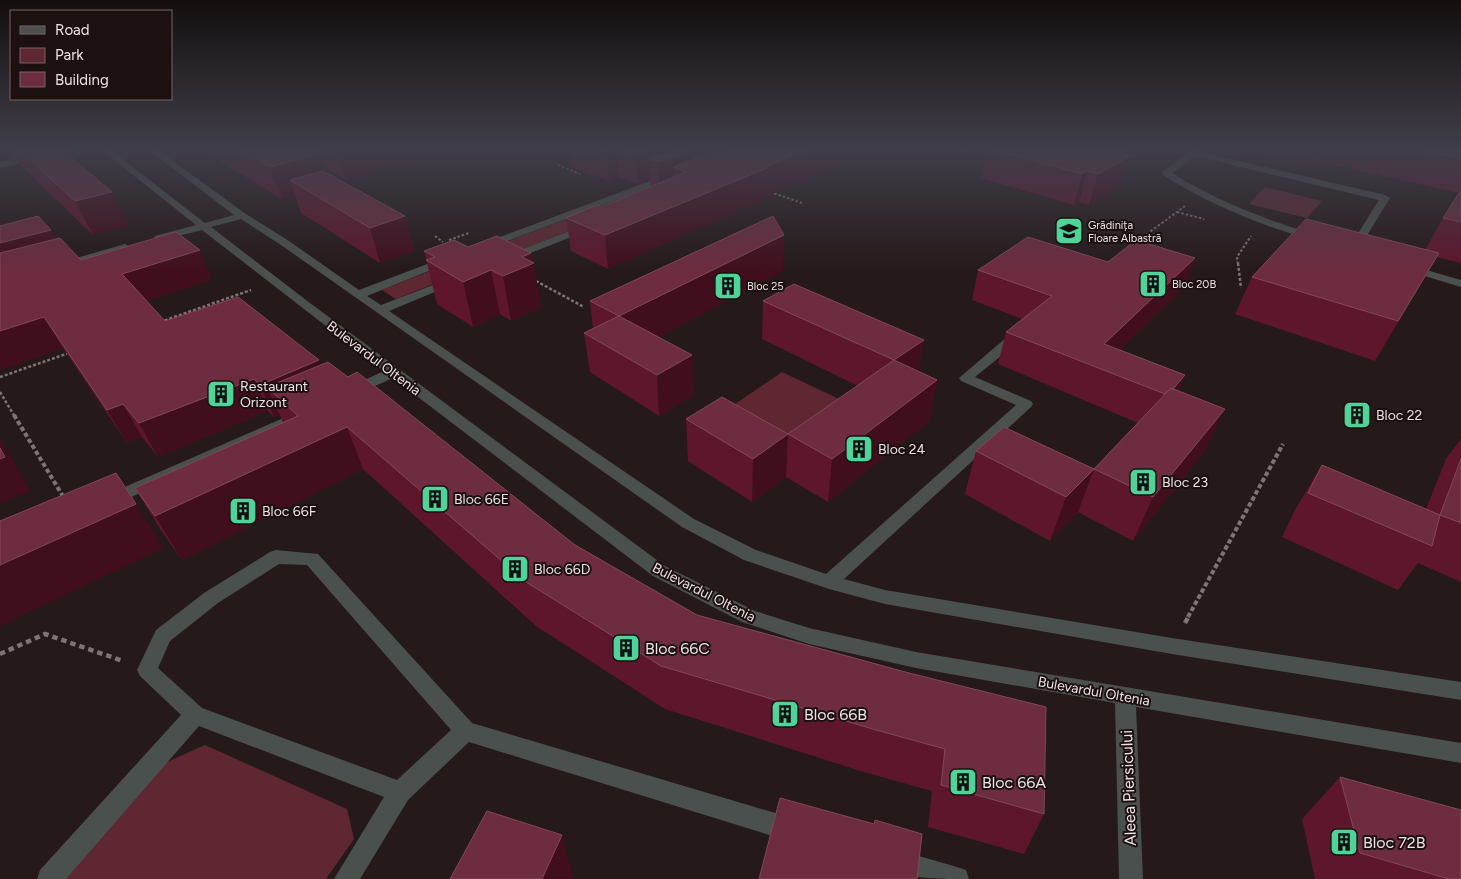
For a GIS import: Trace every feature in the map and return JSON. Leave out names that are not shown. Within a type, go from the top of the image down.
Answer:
[{"type":"street","name":"Bulevardul Oltenia","points":[[157,189],[275,282],[659,571],[749,617],[809,636],[916,660],[1461,753]]},
{"type":"street","points":[[205,189],[688,523],[750,555],[829,582],[885,597],[1172,646],[1461,691]]},
{"type":"street","points":[[479,248],[638,189]]},
{"type":"street","points":[[1192,189],[1249,216],[1324,240]]},
{"type":"street","points":[[1350,189],[1385,198],[1350,247],[1367,254]]},
{"type":"street","points":[[55,267],[242,216]]},
{"type":"street","points":[[499,262],[600,222]]},
{"type":"street","points":[[358,295],[460,255]]},
{"type":"street","points":[[1399,264],[1461,284]]},
{"type":"street","points":[[380,310],[462,277]]},
{"type":"street","points":[[829,582],[1026,404],[966,378],[1012,340]]},
{"type":"street","points":[[343,396],[394,372]]},
{"type":"street","points":[[99,504],[315,408]]},
{"type":"street","points":[[400,792],[195,715],[147,670],[164,636],[210,598],[276,557],[312,559],[465,731],[808,835]]},
{"type":"street","name":"Aleea Piersicului","points":[[1125,697],[1131,879]]},
{"type":"street","points":[[49,879],[195,715]]},
{"type":"street","points":[[346,879],[400,792],[465,731]]},
{"type":"street","points":[[882,857],[956,879]]},
{"type":"path","points":[[766,190],[802,203]]},
{"type":"path","points":[[1131,246],[1200,194]]},
{"type":"path","points":[[1241,288],[1237,257],[1254,232]]},
{"type":"path","points":[[499,262],[584,307]]},
{"type":"path","points":[[156,323],[275,282]]},
{"type":"path","points":[[0,377],[73,352]]},
{"type":"path","points":[[0,392],[64,499]]},
{"type":"path","points":[[1172,646],[1283,444]]},
{"type":"path","points":[[0,654],[45,634],[147,670]]},
{"type":"green space","points":[[1263,189],[1273,189],[1322,201],[1307,218],[1249,204]]},
{"type":"green space","points":[[592,209],[607,216],[497,259],[483,251]]},
{"type":"green space","points":[[471,255],[486,263],[396,299],[382,290]]},
{"type":"green space","points":[[782,372],[839,399],[780,444],[722,413]]},
{"type":"green space","points":[[205,745],[347,809],[354,839],[326,879],[61,879],[167,762]]},
{"type":"building","points":[[62,189],[108,189],[112,192],[75,201]]},
{"type":"building","points":[[305,189],[356,189],[405,216],[370,228]]},
{"type":"building","points":[[645,189],[716,189],[605,235],[566,218],[597,205],[601,207]]},
{"type":"building","points":[[1461,190],[1461,222],[1443,218]]},
{"type":"building","points":[[38,216],[51,230],[0,243],[0,226]]},
{"type":"building","points":[[773,216],[784,235],[619,316],[590,301]]},
{"type":"building","points":[[1306,219],[1439,253],[1398,321],[1252,277]]},
{"type":"building","points":[[176,232],[200,250],[122,274],[165,321],[238,297],[319,360],[260,385],[254,379],[139,423],[123,404],[107,410],[44,317],[0,331],[0,253],[60,238],[81,260]]},
{"type":"building","points":[[497,236],[531,253],[522,257],[534,263],[503,276],[491,270],[463,282],[426,260],[435,257],[424,251],[454,240],[468,247]]},
{"type":"building","points":[[1028,237],[1108,262],[1136,240],[1195,258],[1104,344],[1185,375],[1173,389],[1171,388],[1165,394],[1006,332],[1052,296],[978,270]]},
{"type":"building","points":[[794,284],[924,340],[894,360],[763,301]]},
{"type":"building","points":[[619,316],[692,355],[657,375],[584,333]]},
{"type":"building","points":[[894,360],[937,380],[832,459],[788,434]]},
{"type":"building","points":[[328,362],[348,377],[357,372],[575,545],[697,615],[909,673],[1046,707],[1044,814],[941,785],[945,749],[661,666],[526,582],[347,427],[155,516],[135,488],[298,416],[267,387]]},
{"type":"building","points":[[1171,388],[1225,409],[1153,497],[1094,469]]},
{"type":"building","points":[[722,397],[788,434],[753,459],[686,419]]},
{"type":"building","points":[[1004,427],[1094,469],[1066,497],[976,451]]},
{"type":"building","points":[[0,448],[5,457],[0,459]]},
{"type":"building","points":[[1461,459],[1461,523],[1440,515]]},
{"type":"building","points":[[1322,465],[1440,515],[1432,546],[1308,493]]},
{"type":"building","points":[[116,473],[136,504],[0,565],[0,521]]},
{"type":"building","points":[[1340,777],[1461,810],[1461,879],[1449,879],[1360,853]]},
{"type":"building","points":[[780,798],[874,824],[875,820],[922,834],[917,879],[759,879]]},
{"type":"building","points":[[487,811],[562,835],[542,879],[450,879]]},
{"type":"place","name":"Grădinița Floare Albastră","points":[[1069,231]]},
{"type":"place","name":"Bloc 20B","points":[[1153,284]]},
{"type":"place","name":"Bloc 25","points":[[728,286]]},
{"type":"place","name":"Restaurant Orizont","points":[[221,394]]},
{"type":"place","name":"Bloc 22","points":[[1357,415]]},
{"type":"place","name":"Bloc 24","points":[[859,449]]},
{"type":"place","name":"Bloc 23","points":[[1143,482]]},
{"type":"place","name":"Bloc 66E","points":[[435,499]]},
{"type":"place","name":"Bloc 66F","points":[[243,511]]},
{"type":"place","name":"Bloc 66D","points":[[515,569]]},
{"type":"place","name":"Bloc 66C","points":[[626,648]]},
{"type":"place","name":"Bloc 66B","points":[[785,714]]},
{"type":"place","name":"Bloc 66A","points":[[963,782]]},
{"type":"place","name":"Bloc 72B","points":[[1344,842]]}]
